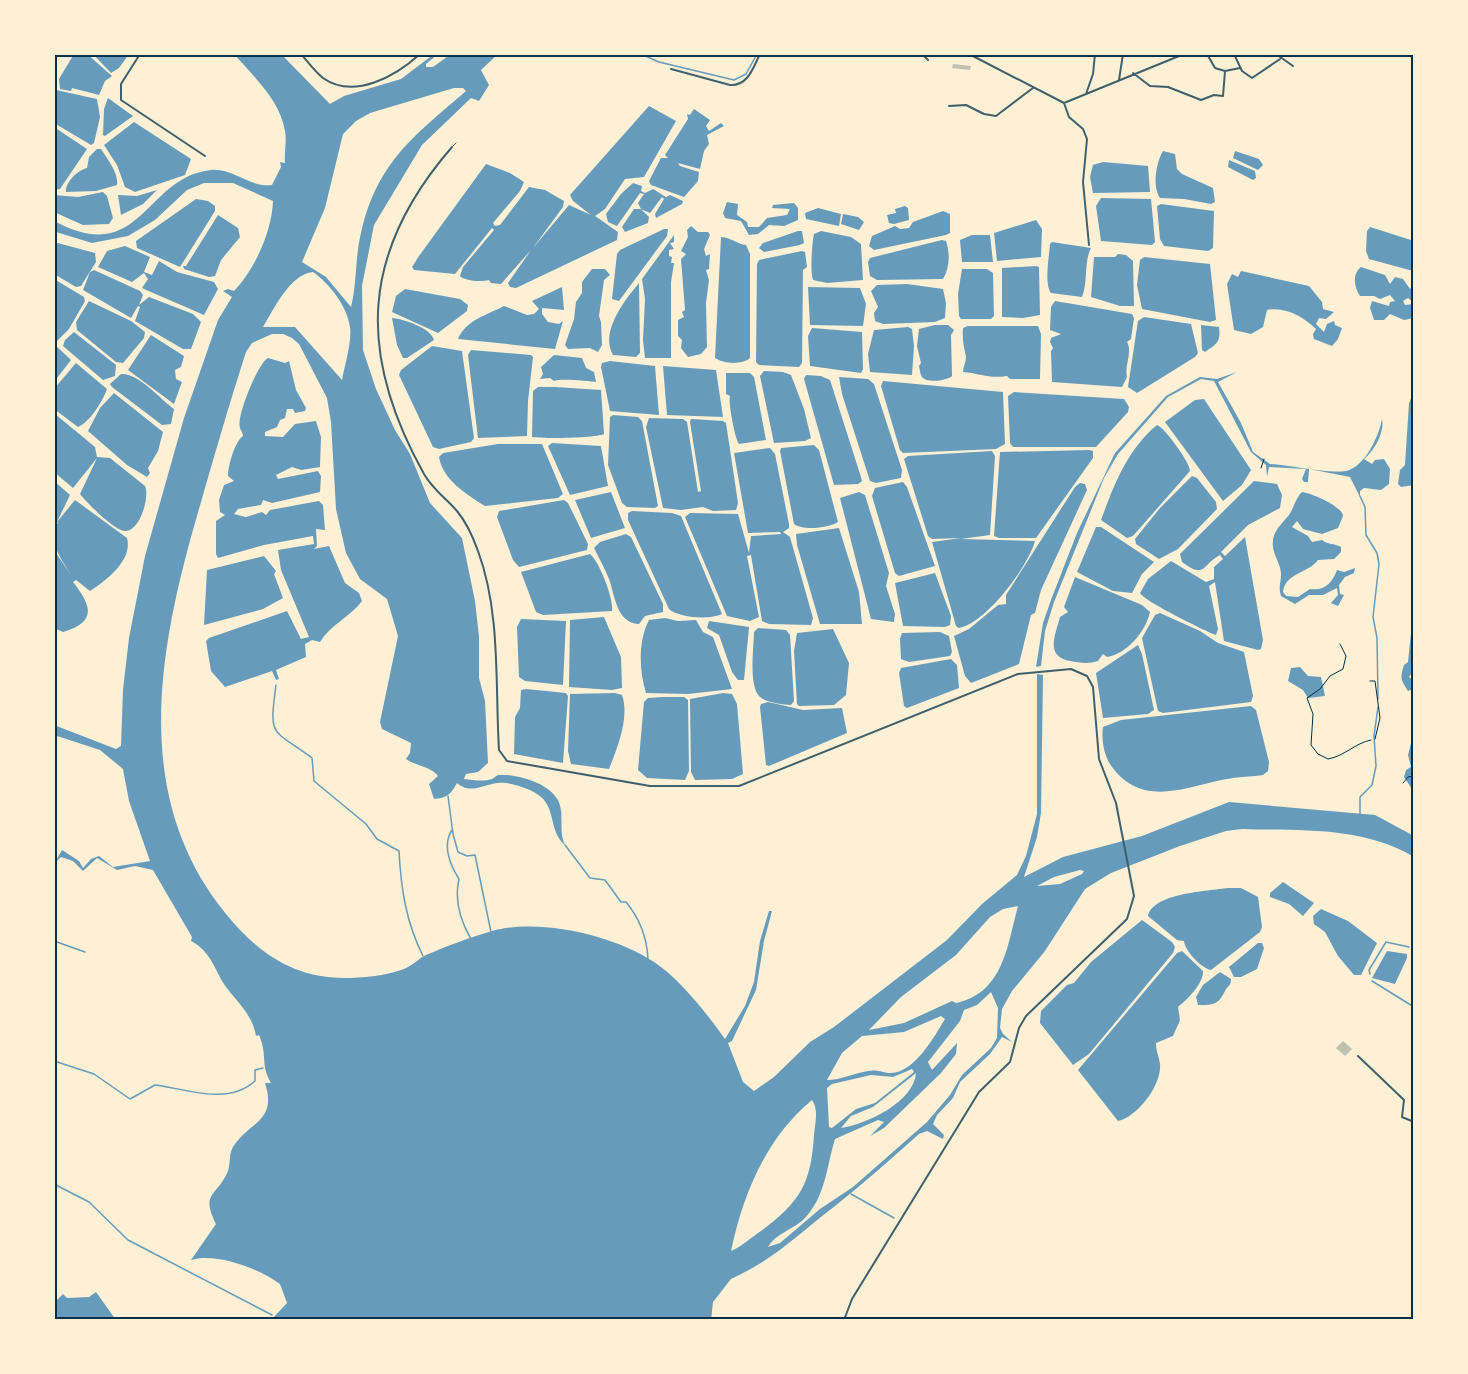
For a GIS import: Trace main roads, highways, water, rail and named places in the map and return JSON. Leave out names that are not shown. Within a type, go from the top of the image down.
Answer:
[{"type":"water","points":[[74,54],[87,54],[112,76],[105,81],[99,95],[72,88],[71,91],[60,89],[59,79]]},
{"type":"water","points":[[93,54],[129,54],[119,68],[111,73]]},
{"type":"water","points":[[234,54],[281,54],[330,104],[344,96],[401,79],[434,54],[438,54],[426,64],[426,67],[433,67],[451,54],[498,54],[481,70],[489,85],[479,101],[471,98],[422,145],[374,225],[362,286],[363,350],[376,389],[395,430],[410,454],[430,503],[462,538],[475,601],[479,637],[479,678],[485,701],[488,763],[478,772],[466,774],[464,779],[485,780],[507,775],[524,778],[548,789],[560,805],[565,845],[556,833],[550,812],[543,799],[522,787],[499,783],[469,788],[457,783],[448,795],[434,799],[429,784],[438,776],[406,759],[410,753],[411,743],[382,729],[380,722],[398,636],[387,599],[360,579],[346,553],[336,509],[331,422],[327,398],[299,344],[283,334],[272,334],[252,343],[246,352],[191,537],[169,634],[163,683],[161,732],[166,779],[177,826],[197,871],[238,928],[277,960],[292,968],[326,977],[358,978],[401,970],[426,955],[492,931],[511,927],[532,927],[576,931],[637,952],[664,969],[702,1008],[725,1039],[745,1006],[754,982],[760,941],[769,911],[772,911],[764,941],[756,990],[732,1041],[728,1043],[743,1082],[754,1091],[774,1077],[810,1042],[834,1027],[947,940],[982,904],[1017,875],[1026,856],[1037,814],[1037,674],[1043,675],[1041,813],[1037,837],[1024,877],[1063,857],[1142,836],[1229,802],[1375,815],[1414,836],[1414,857],[1394,847],[1352,835],[1331,832],[1242,829],[1226,831],[1180,846],[1111,873],[1085,889],[1045,951],[1012,991],[1002,1009],[1000,1028],[1012,1042],[1002,1037],[990,1054],[960,1082],[953,1098],[937,1115],[933,1124],[944,1135],[943,1139],[927,1131],[919,1134],[785,1246],[761,1263],[731,1279],[713,1302],[711,1320],[271,1320],[287,1303],[280,1284],[237,1263],[213,1258],[191,1260],[216,1224],[211,1214],[210,1200],[228,1171],[233,1147],[261,1119],[268,1105],[265,1083],[271,1083],[259,1035],[256,1036],[247,1013],[222,981],[210,958],[191,941],[192,937],[153,870],[135,866],[117,870],[97,858],[83,871],[73,861],[61,857],[54,864],[62,850],[79,861],[83,868],[91,859],[99,856],[113,867],[150,861],[129,801],[123,769],[100,750],[54,735],[54,725],[116,749],[121,746],[123,690],[129,638],[145,556],[184,418],[218,320],[232,297],[223,291],[228,289],[234,291],[249,272],[266,237],[273,201],[233,183],[204,183],[187,190],[155,220],[128,236],[92,243],[56,232],[54,221],[83,233],[106,234],[125,227],[171,188],[189,176],[211,170],[227,172],[256,184],[272,185],[281,167],[280,162],[285,163],[286,139],[282,120],[272,99]],"holes":[[[454,88],[463,88],[466,91],[400,152],[377,187],[361,233],[351,307],[326,277],[302,262],[325,208],[343,134],[356,121],[370,113]],[[313,272],[331,289],[345,311],[350,333],[342,380],[295,327],[263,327],[278,302],[297,279]],[[1084,871],[1060,884],[1037,886],[1054,877]],[[1018,906],[1006,952],[993,979],[984,989],[972,998],[956,1003],[952,1001],[904,1023],[869,1030],[901,997],[956,955],[990,917],[1003,909]],[[991,992],[998,1008],[997,1038],[991,1048],[962,1075],[950,1095],[927,1122],[853,1187],[820,1209],[780,1243],[768,1247],[771,1242],[800,1223],[817,1201],[835,1139],[878,1120],[884,1122],[870,1136],[884,1128],[941,1073],[956,1054],[957,1043],[932,1070],[928,1062],[960,1021],[964,1010],[977,1005]],[[941,1016],[945,1019],[923,1052],[908,1067],[891,1073],[872,1071],[827,1080],[842,1053],[862,1036],[904,1032]],[[912,1069],[914,1072],[875,1103],[856,1109],[832,1128],[829,1127],[827,1088],[832,1084],[871,1075],[893,1077]],[[916,1073],[907,1093],[888,1110],[863,1122],[841,1128],[851,1116],[873,1107]],[[812,1100],[816,1121],[810,1167],[801,1190],[794,1201],[774,1221],[731,1251],[742,1209],[769,1149],[796,1115]]]},
{"type":"water","points":[[56,90],[97,99],[100,117],[94,143],[91,145],[54,123]]},
{"type":"water","points":[[108,98],[133,116],[105,136],[103,135],[104,109]]},
{"type":"water","points":[[649,106],[676,121],[644,177],[625,179],[605,209],[595,216],[618,232],[617,240],[516,288],[510,287],[508,283],[531,250],[501,284],[491,283],[489,280],[469,280],[460,276],[463,267],[494,230],[492,228],[455,274],[414,270],[412,267],[419,256],[486,164],[510,173],[524,182],[520,191],[493,223],[495,226],[500,225],[529,187],[545,190],[564,201],[563,207],[533,248],[569,205],[591,215],[573,201],[570,195]]},
{"type":"water","points":[[694,109],[710,120],[706,126],[709,131],[721,123],[724,126],[707,135],[709,144],[704,151],[700,169],[678,163],[680,166],[699,172],[698,181],[684,197],[651,185],[649,181],[661,158],[668,158],[665,155],[688,119],[687,114],[690,115]]},
{"type":"water","points":[[134,122],[191,159],[185,175],[135,192],[125,187],[117,165],[104,145]]},
{"type":"water","points":[[54,127],[87,149],[60,189],[54,190]]},
{"type":"water","points":[[97,149],[101,149],[112,166],[117,185],[96,191],[66,192],[70,181],[76,174],[87,168],[89,157]]},
{"type":"water","points":[[1163,151],[1175,154],[1177,169],[1182,174],[1213,188],[1215,202],[1211,204],[1184,199],[1160,198],[1156,188],[1156,174],[1158,161]]},
{"type":"water","points":[[1235,151],[1259,159],[1263,165],[1258,170],[1233,158]]},
{"type":"water","points":[[1229,160],[1255,171],[1256,178],[1253,180],[1228,167]]},
{"type":"water","points":[[1103,162],[1148,166],[1150,192],[1093,193],[1090,177],[1093,165]]},
{"type":"water","points":[[633,183],[642,186],[641,191],[645,193],[653,189],[666,197],[670,195],[683,201],[682,204],[656,218],[655,214],[664,199],[662,197],[650,213],[641,209],[638,203],[644,194],[640,193],[617,226],[608,222],[606,214],[621,194]]},
{"type":"water","points":[[157,190],[143,204],[121,215],[118,195],[137,196]]},
{"type":"water","points":[[103,192],[107,196],[113,218],[109,224],[83,225],[54,212],[54,195],[78,197]]},
{"type":"water","points":[[1101,198],[1151,199],[1155,242],[1152,245],[1101,241],[1096,206]]},
{"type":"water","points":[[196,199],[208,201],[215,206],[215,211],[180,267],[137,248],[136,241]]},
{"type":"water","points":[[727,202],[738,204],[737,215],[747,222],[748,227],[759,227],[767,218],[787,215],[790,209],[772,208],[773,205],[794,203],[798,208],[798,220],[784,226],[769,225],[758,234],[749,235],[741,221],[725,218],[723,213]]},
{"type":"water","points":[[1161,204],[1214,211],[1213,248],[1208,251],[1164,246],[1160,239],[1157,206]]},
{"type":"water","points":[[905,206],[908,208],[909,220],[889,223],[887,215],[896,213],[895,209]]},
{"type":"water","points":[[818,208],[841,214],[839,226],[806,219],[805,213]]},
{"type":"water","points":[[634,209],[641,209],[649,217],[648,223],[625,232],[622,227]]},
{"type":"water","points":[[943,211],[950,214],[950,233],[946,235],[874,250],[869,246],[872,236],[895,226],[900,229],[909,228],[913,222]]},
{"type":"water","points":[[843,214],[858,217],[864,222],[859,230],[841,224]]},
{"type":"water","points":[[218,215],[238,228],[240,237],[221,260],[215,276],[209,277],[184,269],[183,266],[186,266]]},
{"type":"water","points":[[1036,220],[1042,229],[1041,257],[997,261],[994,233]]},
{"type":"water","points":[[691,226],[698,232],[708,232],[710,235],[704,249],[706,256],[710,254],[709,269],[706,270],[709,280],[706,303],[707,347],[701,354],[688,357],[681,348],[682,340],[678,336],[678,320],[684,317],[682,312],[685,310],[681,259],[686,254],[681,251],[688,237],[687,230]]},
{"type":"water","points":[[1370,227],[1414,241],[1413,271],[1369,259],[1366,251],[1367,231]]},
{"type":"water","points":[[668,229],[667,236],[619,301],[612,299],[617,254],[620,250]]},
{"type":"water","points":[[802,231],[804,243],[800,245],[764,252],[759,248],[763,243]]},
{"type":"water","points":[[821,231],[851,237],[861,244],[863,280],[827,283],[813,280],[811,264],[813,238],[814,234]]},
{"type":"water","points":[[674,235],[674,242],[670,243],[674,249],[669,250],[669,256],[672,257],[671,263],[674,263],[671,282],[671,358],[645,358],[643,340],[645,299],[642,279]]},
{"type":"water","points":[[972,235],[990,235],[993,262],[962,262],[960,240]]},
{"type":"water","points":[[721,237],[746,245],[750,254],[750,358],[738,363],[723,362],[715,358]]},
{"type":"water","points":[[942,240],[946,241],[949,255],[943,279],[877,280],[870,276],[868,262],[870,258]]},
{"type":"water","points":[[54,242],[95,253],[96,262],[81,286],[76,287],[54,274]]},
{"type":"water","points":[[1052,242],[1091,248],[1087,259],[1082,297],[1051,293],[1047,277]]},
{"type":"water","points":[[125,246],[150,257],[144,272],[152,275],[159,261],[177,272],[214,282],[218,289],[204,315],[142,288],[148,279],[144,273],[132,282],[98,267],[107,251]]},
{"type":"water","points":[[805,252],[807,267],[803,270],[802,363],[799,367],[759,365],[756,362],[757,264],[759,260]]},
{"type":"water","points":[[1118,254],[1126,255],[1133,261],[1134,306],[1120,306],[1091,297],[1094,257],[1115,257]]},
{"type":"water","points":[[1144,257],[1210,264],[1216,320],[1210,322],[1142,309],[1137,285],[1140,260]]},
{"type":"water","points":[[1039,267],[1040,315],[1023,318],[1002,317],[1002,268]]},
{"type":"water","points":[[1361,267],[1385,275],[1390,284],[1395,277],[1403,279],[1410,289],[1414,282],[1414,303],[1408,298],[1403,301],[1405,305],[1414,304],[1414,318],[1404,320],[1390,314],[1384,320],[1374,320],[1370,308],[1372,301],[1389,306],[1390,302],[1395,301],[1390,295],[1380,299],[1374,296],[1360,296],[1355,281],[1356,273]]},
{"type":"water","points":[[592,269],[605,269],[610,275],[604,280],[599,316],[602,345],[598,352],[590,348],[568,349],[565,345],[574,319],[576,302],[582,293],[582,282]]},
{"type":"water","points":[[962,269],[987,269],[993,273],[994,316],[991,319],[961,319],[959,316],[958,294]]},
{"type":"water","points":[[94,270],[140,291],[143,295],[139,305],[149,297],[193,314],[201,322],[191,349],[183,349],[135,321],[140,307],[138,306],[131,318],[83,290],[90,272]]},
{"type":"water","points":[[1241,271],[1309,286],[1322,302],[1323,309],[1334,312],[1326,319],[1319,318],[1316,324],[1324,332],[1327,324],[1334,321],[1335,325],[1342,328],[1338,339],[1332,346],[1314,339],[1313,334],[1316,329],[1311,325],[1294,314],[1274,309],[1267,310],[1263,327],[1251,334],[1234,330],[1227,284],[1232,274],[1238,277]]},
{"type":"water","points":[[54,279],[84,297],[85,301],[69,329],[57,341],[54,340]]},
{"type":"water","points":[[639,283],[640,353],[636,357],[613,355],[609,337],[611,328],[620,308]]},
{"type":"water","points":[[907,284],[943,289],[946,303],[945,318],[935,322],[883,324],[875,321],[874,313],[878,307],[871,291],[877,285]]},
{"type":"water","points":[[562,287],[564,310],[542,308],[542,314],[548,322],[559,324],[563,321],[555,349],[458,339],[466,327],[504,306],[527,315],[534,314],[539,309],[532,301]]},
{"type":"water","points":[[808,287],[860,288],[866,304],[863,326],[810,325]]},
{"type":"water","points":[[405,289],[460,299],[468,305],[467,311],[438,333],[392,312],[396,296]]},
{"type":"water","points":[[89,301],[131,321],[145,332],[144,338],[123,363],[116,362],[77,330],[76,322]]},
{"type":"water","points":[[1055,301],[1132,314],[1134,318],[1131,339],[1127,342],[1129,350],[1127,377],[1122,387],[1052,382],[1051,351],[1053,348],[1050,342],[1051,338],[1061,334],[1050,330],[1051,307]]},
{"type":"water","points":[[1144,317],[1191,324],[1198,353],[1137,393],[1128,387],[1138,321]]},
{"type":"water","points":[[392,318],[423,328],[434,340],[407,358],[403,358],[397,345]]},
{"type":"water","points":[[948,325],[954,330],[951,335],[952,376],[933,381],[921,376],[917,346],[919,329]]},
{"type":"water","points":[[1201,325],[1219,327],[1217,342],[1205,352],[1202,350]]},
{"type":"water","points":[[968,326],[1038,326],[1041,334],[1040,379],[1010,379],[1007,376],[963,372],[966,357],[963,328]]},
{"type":"water","points":[[908,327],[912,329],[914,346],[912,375],[870,372],[868,354],[874,330]]},
{"type":"water","points":[[812,328],[862,332],[863,369],[861,373],[810,366],[808,336]]},
{"type":"water","points":[[74,332],[116,365],[115,376],[103,380],[63,346],[65,340]]},
{"type":"water","points":[[151,335],[184,356],[181,367],[175,370],[176,379],[182,382],[174,404],[128,370]]},
{"type":"water","points":[[54,344],[71,360],[54,382]]},
{"type":"water","points":[[432,346],[462,351],[474,438],[471,442],[439,449],[433,447],[399,375],[401,370]]},
{"type":"water","points":[[471,350],[533,357],[527,436],[478,438],[468,355]]},
{"type":"water","points":[[554,355],[582,358],[586,368],[594,372],[596,382],[540,379],[543,374],[541,367]]},
{"type":"water","points":[[268,358],[285,363],[289,361],[296,390],[306,408],[305,411],[295,413],[293,409],[287,409],[285,418],[280,420],[277,427],[265,432],[265,436],[283,437],[295,424],[316,421],[321,437],[320,467],[301,470],[292,467],[276,475],[278,479],[318,471],[321,476],[320,492],[272,503],[263,500],[261,505],[238,509],[234,514],[246,517],[262,512],[266,515],[270,510],[319,501],[323,505],[325,530],[316,529],[317,546],[314,549],[329,546],[345,583],[359,593],[362,601],[320,642],[312,640],[305,644],[306,657],[276,670],[279,679],[276,680],[272,671],[225,687],[211,671],[206,641],[209,638],[287,611],[301,639],[309,637],[281,570],[278,550],[314,544],[313,536],[264,545],[218,558],[216,554],[216,521],[225,515],[220,512],[219,500],[224,485],[234,481],[228,476],[228,472],[235,448],[243,436],[240,428],[241,413],[254,379]]},
{"type":"water","points":[[610,361],[655,366],[659,415],[610,411],[601,367],[602,363]]},
{"type":"water","points":[[76,363],[107,389],[95,411],[78,427],[54,409],[54,389]]},
{"type":"water","points":[[663,366],[716,370],[723,417],[667,415]]},
{"type":"water","points":[[764,371],[791,375],[804,409],[811,438],[805,441],[774,443],[760,376]]},
{"type":"water","points":[[1237,372],[1218,382],[1241,423],[1253,452],[1270,464],[1346,471],[1359,464],[1370,450],[1382,419],[1382,430],[1378,441],[1364,459],[1372,464],[1375,460],[1384,459],[1390,469],[1389,484],[1381,490],[1364,488],[1360,491],[1360,497],[1350,477],[1309,469],[1308,482],[1304,482],[1302,479],[1306,469],[1269,467],[1267,477],[1266,465],[1251,452],[1214,381],[1201,379],[1168,397],[1118,454],[1104,478],[1054,602],[1045,631],[1041,666],[1036,667],[1043,623],[1051,600],[1077,533],[1115,453],[1166,396],[1200,377],[1217,379]]},
{"type":"water","points":[[726,373],[750,373],[754,377],[766,440],[739,444],[732,420],[730,396],[726,394]]},
{"type":"water","points":[[121,374],[142,382],[174,409],[171,424],[162,425],[112,387],[110,384]]},
{"type":"water","points":[[806,375],[821,376],[830,380],[861,477],[862,481],[858,484],[834,485],[804,379]]},
{"type":"water","points":[[839,377],[868,379],[874,384],[902,470],[901,478],[876,483],[870,481],[842,394]]},
{"type":"water","points":[[883,381],[1003,392],[1005,444],[996,449],[903,453],[900,450],[881,386]]},
{"type":"water","points":[[538,387],[601,390],[604,434],[570,438],[532,437],[533,391]]},
{"type":"water","points":[[1014,392],[1124,399],[1129,407],[1128,412],[1096,447],[1013,447],[1010,443],[1008,396]]},
{"type":"water","points":[[1414,392],[1414,485],[1401,487],[1398,484],[1400,470],[1405,465],[1409,403]]},
{"type":"water","points":[[114,393],[163,432],[158,451],[148,468],[150,473],[147,477],[127,465],[88,431],[100,408]]},
{"type":"water","points":[[1204,399],[1251,470],[1242,485],[1223,501],[1165,422],[1195,400]]},
{"type":"water","points":[[55,414],[95,447],[97,457],[110,458],[145,486],[146,497],[143,513],[130,530],[120,530],[108,522],[80,494],[97,458],[73,488],[54,472]]},
{"type":"water","points":[[613,415],[638,417],[642,421],[658,506],[655,508],[627,507],[622,503],[608,465],[610,417]]},
{"type":"water","points":[[649,418],[683,419],[687,422],[698,492],[701,491],[691,419],[726,423],[738,503],[736,510],[713,511],[703,507],[681,510],[663,508],[646,427]]},
{"type":"water","points":[[1157,425],[1176,445],[1190,471],[1133,536],[1127,538],[1101,520],[1117,481],[1137,445]]},
{"type":"water","points":[[552,443],[601,446],[608,486],[570,495],[548,446]]},
{"type":"water","points":[[498,444],[542,444],[563,494],[558,498],[485,506],[456,486],[441,465],[439,457],[443,453]]},
{"type":"water","points":[[814,445],[819,450],[838,522],[810,528],[794,524],[780,451],[781,448]]},
{"type":"water","points":[[770,448],[775,454],[789,524],[789,528],[783,532],[790,537],[813,618],[811,625],[769,624],[762,621],[751,555],[747,556],[759,617],[750,621],[727,616],[685,517],[690,513],[738,514],[749,553],[751,536],[781,534],[780,532],[748,533],[734,453]]},
{"type":"water","points":[[992,451],[995,456],[990,535],[961,539],[1035,541],[1015,579],[993,605],[970,624],[959,628],[956,626],[932,542],[961,538],[932,539],[928,536],[904,459],[908,456]]},
{"type":"water","points":[[1093,451],[1093,458],[1036,538],[994,536],[1000,452]]},
{"type":"water","points":[[1192,476],[1197,478],[1216,502],[1217,509],[1178,549],[1159,559],[1136,544],[1135,539],[1160,508]]},
{"type":"water","points":[[54,481],[70,495],[57,522],[75,500],[127,538],[128,546],[117,569],[90,591],[76,580],[73,582],[84,598],[88,611],[82,623],[63,632],[54,628],[54,550],[71,575],[59,556],[55,543],[55,530],[58,522],[54,524]]},
{"type":"water","points":[[1254,481],[1277,484],[1282,495],[1280,508],[1248,525],[1221,552],[1225,556],[1245,537],[1263,640],[1261,649],[1258,650],[1224,641],[1215,582],[1209,586],[1218,629],[1216,635],[1163,609],[1140,593],[1148,579],[1171,561],[1206,582],[1214,579],[1214,567],[1223,559],[1220,555],[1203,569],[1196,570],[1182,562],[1180,554]]},
{"type":"water","points":[[903,482],[907,487],[935,566],[899,576],[895,573],[872,496],[875,488]]},
{"type":"water","points":[[1080,483],[1085,484],[1087,490],[1041,590],[1035,613],[1031,615],[1019,664],[971,683],[965,676],[954,636],[969,629],[998,605],[1006,604],[1006,595],[1075,487]]},
{"type":"water","points":[[611,492],[625,528],[591,538],[575,500]]},
{"type":"water","points":[[859,492],[865,495],[889,573],[886,586],[895,614],[894,622],[871,619],[840,498]]},
{"type":"water","points":[[1302,492],[1333,505],[1342,512],[1343,516],[1338,528],[1322,534],[1303,529],[1297,521],[1292,527],[1308,536],[1312,542],[1322,540],[1341,547],[1341,552],[1334,559],[1318,560],[1293,577],[1288,581],[1283,592],[1286,596],[1298,597],[1310,589],[1320,589],[1327,585],[1337,570],[1344,572],[1355,568],[1354,573],[1345,577],[1339,585],[1340,594],[1344,595],[1338,606],[1331,603],[1338,595],[1337,588],[1323,595],[1309,595],[1295,604],[1281,596],[1281,571],[1274,550],[1274,537]]},
{"type":"water","points":[[564,500],[568,503],[588,544],[587,550],[519,567],[513,560],[497,517],[499,511]]},
{"type":"water","points":[[632,511],[672,513],[681,516],[722,614],[695,617],[669,609],[628,520],[628,513]]},
{"type":"water","points":[[1096,527],[1101,527],[1154,562],[1142,574],[1132,593],[1113,591],[1077,572]]},
{"type":"water","points":[[839,528],[859,592],[862,624],[820,624],[797,545],[796,534]]},
{"type":"water","points":[[626,534],[631,537],[663,604],[663,612],[645,616],[639,624],[625,619],[621,614],[609,579],[594,548],[600,542]]},
{"type":"water","points":[[590,554],[598,564],[605,581],[611,598],[612,611],[543,615],[536,612],[521,572]]},
{"type":"water","points":[[264,556],[276,571],[274,574],[283,598],[263,609],[204,625],[207,570]]},
{"type":"water","points":[[935,573],[951,616],[950,625],[945,627],[903,626],[895,583]]},
{"type":"water","points":[[1075,577],[1142,605],[1150,612],[1140,634],[1122,651],[1107,657],[1103,654],[1098,661],[1088,663],[1070,661],[1057,655],[1054,638],[1060,617],[1068,612],[1064,607]]},
{"type":"water","points":[[1160,613],[1200,631],[1218,643],[1244,652],[1253,696],[1251,702],[1163,713],[1158,711],[1142,638],[1155,615]]},
{"type":"water","points":[[604,617],[621,657],[622,688],[612,690],[569,687],[570,620]]},
{"type":"water","points":[[665,618],[678,621],[696,620],[703,632],[713,637],[732,689],[688,694],[646,693],[641,666],[641,647],[645,628],[649,620]]},
{"type":"water","points":[[521,619],[566,621],[563,685],[525,681],[519,677],[517,627]]},
{"type":"water","points":[[709,621],[749,627],[744,680],[738,680],[732,672],[719,635],[707,628]]},
{"type":"water","points":[[758,628],[786,630],[790,635],[794,701],[791,705],[766,700],[756,692],[753,656],[754,632]]},
{"type":"water","points":[[833,629],[849,663],[846,695],[834,705],[799,706],[797,704],[794,651],[797,633]]},
{"type":"water","points":[[940,632],[949,636],[952,652],[950,656],[909,662],[901,659],[902,633]]},
{"type":"water","points":[[1411,633],[1414,633],[1414,676],[1411,674],[1409,677],[1414,681],[1414,689],[1408,691],[1401,677],[1404,665],[1408,662]]},
{"type":"water","points":[[1138,645],[1154,710],[1148,714],[1103,718],[1096,673]]},
{"type":"water","points":[[951,659],[957,665],[959,688],[907,708],[904,706],[899,673],[901,668]]},
{"type":"water","points":[[1300,667],[1308,676],[1321,677],[1325,696],[1308,698],[1303,690],[1288,681],[1291,668]]},
{"type":"water","points":[[521,690],[566,693],[568,696],[563,763],[514,754],[515,717],[520,708]]},
{"type":"water","points":[[615,693],[622,695],[624,723],[609,769],[571,764],[568,751],[570,694]]},
{"type":"water","points":[[723,693],[732,694],[737,704],[743,774],[732,779],[695,780],[691,772],[690,699]]},
{"type":"water","points":[[684,697],[688,700],[689,771],[685,780],[647,778],[638,770],[644,702],[648,698]]},
{"type":"water","points":[[768,702],[803,710],[842,708],[847,733],[769,766],[766,765],[760,707],[761,704]]},
{"type":"water","points":[[1251,706],[1256,710],[1269,762],[1268,771],[1263,775],[1228,779],[1174,791],[1148,791],[1123,779],[1109,763],[1105,753],[1103,727],[1121,720]]},
{"type":"water","points":[[1412,739],[1414,773],[1410,776],[1414,780],[1414,792],[1404,777],[1406,770],[1411,767],[1408,755]]},
{"type":"water","points":[[1283,882],[1314,903],[1303,916],[1289,904],[1270,897],[1270,893]]},
{"type":"water","points":[[1241,888],[1258,897],[1262,927],[1260,932],[1211,970],[1194,958],[1184,941],[1177,940],[1148,916],[1152,908],[1170,898],[1182,894]]},
{"type":"water","points":[[1321,909],[1348,921],[1377,943],[1361,975],[1354,975],[1338,956],[1325,932],[1314,924],[1313,916]]},
{"type":"water","points":[[1142,920],[1172,942],[1175,947],[1173,953],[1089,1054],[1073,1065],[1040,1023],[1041,1011],[1067,985],[1074,983],[1091,962]]},
{"type":"water","points":[[1258,943],[1262,943],[1264,948],[1257,969],[1241,977],[1234,977],[1229,967]]},
{"type":"water","points":[[1182,951],[1203,971],[1203,976],[1190,996],[1178,1007],[1180,1020],[1173,1036],[1156,1043],[1160,1072],[1153,1090],[1140,1107],[1118,1121],[1078,1070],[1177,953]]},
{"type":"water","points":[[1387,951],[1407,954],[1395,984],[1372,978]]},
{"type":"water","points":[[1220,972],[1231,979],[1218,1002],[1198,1005],[1196,997],[1203,985]]},
{"type":"water","points":[[96,1292],[116,1320],[54,1320],[54,1303],[63,1294],[67,1298],[89,1297]]},
{"type":"waterway","points":[[641,54],[659,62],[734,80],[746,74],[757,54]]},
{"type":"waterway","points":[[1360,496],[1365,507],[1366,535],[1377,553],[1379,564],[1373,617],[1377,638],[1378,699]]},
{"type":"waterway","points":[[276,685],[273,715],[276,730],[312,758],[314,781],[366,824],[377,839],[399,851],[405,905],[412,931],[423,956]]},
{"type":"waterway","points":[[1360,816],[1360,797],[1372,785],[1376,766],[1374,736],[1378,707]]},
{"type":"waterway","points":[[448,796],[458,852],[467,856],[475,855],[491,932]]},
{"type":"waterway","points":[[452,830],[447,848],[448,855],[459,879],[457,895],[459,910],[471,939]]},
{"type":"waterway","points":[[565,845],[590,878],[605,880],[621,902],[626,902],[631,908],[644,936],[648,959]]},
{"type":"waterway","points":[[54,941],[85,952]]},
{"type":"waterway","points":[[1370,974],[1369,970],[1386,942],[1409,947]]},
{"type":"waterway","points":[[1372,981],[1414,1007]]},
{"type":"waterway","points":[[54,1061],[94,1074],[130,1099],[155,1085],[207,1094],[232,1093],[244,1089],[255,1081],[255,1070],[263,1068]]},
{"type":"waterway","points":[[54,1184],[89,1202],[128,1240],[272,1315]]},
{"type":"waterway","points":[[851,1194],[894,1218]]}]
